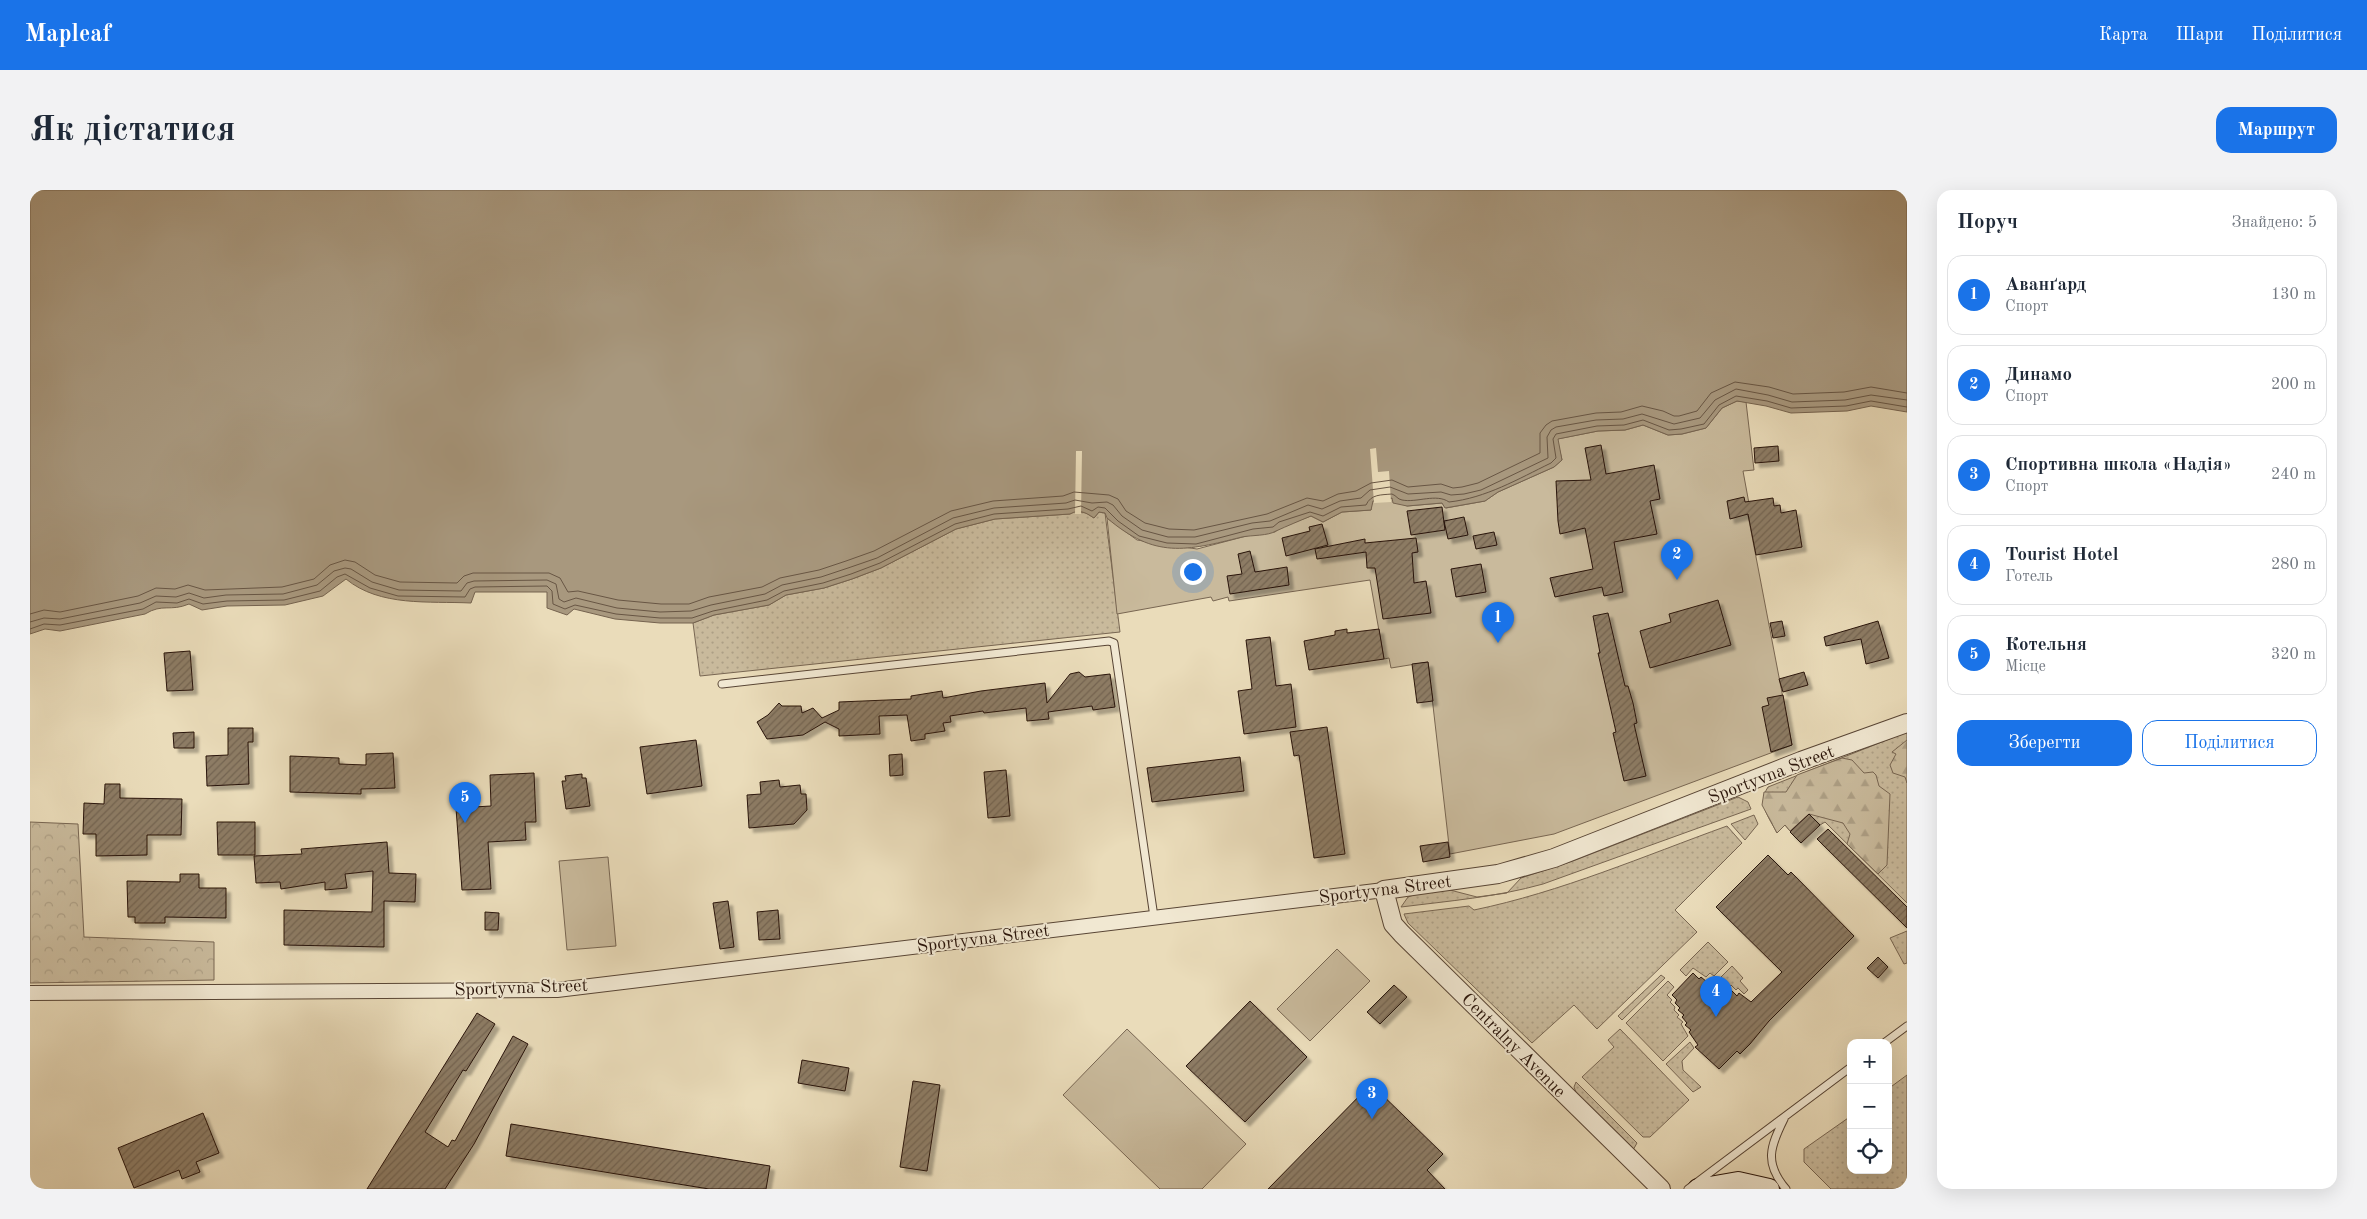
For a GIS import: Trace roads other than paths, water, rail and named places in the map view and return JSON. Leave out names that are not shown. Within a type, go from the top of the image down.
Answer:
[{"type":"main road","points":[[1698,1189],[1738,1182],[1770,1189]]},
{"type":"street","name":"Sportyvna Street","points":[[30,993],[554,990],[1384,890],[1498,874],[1554,858],[1801,761],[1907,722]]},
{"type":"street","name":"Centralny Avenue","points":[[1384,890],[1393,924],[1402,934],[1660,1189]]},
{"type":"lane","points":[[722,684],[1109,641],[1114,643],[1154,917]]},
{"type":"lane","points":[[1889,1039],[1907,1026]]},
{"type":"lane","points":[[1688,1189],[1847,1071]]},
{"type":"lane","points":[[1785,1116],[1771,1151],[1775,1176],[1786,1189]]},
{"type":"water","points":[[30,190],[1907,190],[1907,412],[1871,406],[1847,411],[1791,413],[1737,401],[1722,408],[1706,428],[1682,434],[1668,435],[1643,425],[1625,430],[1598,431],[1558,439],[1562,460],[1554,467],[1498,492],[1485,501],[1445,508],[1442,503],[1407,506],[1393,503],[1392,498],[1373,501],[1371,510],[1342,512],[1323,522],[1311,516],[1273,533],[1187,548],[1156,546],[1140,540],[1107,518],[1105,513],[1099,512],[1094,518],[1079,511],[1070,514],[995,519],[956,529],[881,568],[852,579],[824,588],[786,595],[769,605],[714,615],[693,623],[660,623],[615,619],[574,609],[567,615],[547,608],[547,592],[475,592],[471,603],[406,601],[374,594],[359,588],[346,579],[323,596],[285,605],[227,606],[202,610],[189,604],[157,609],[145,614],[60,631],[45,629],[30,634]]},
{"type":"place","name":"Динамо","points":[[1677,580]]},
{"type":"place","name":"Аванґард","points":[[1498,643]]},
{"type":"place","name":"Котельня","points":[[465,823]]},
{"type":"place","name":"Tourist Hotel","points":[[1716,1017]]},
{"type":"place","name":"Спортивна школа «Надія»","points":[[1372,1119]]}]
